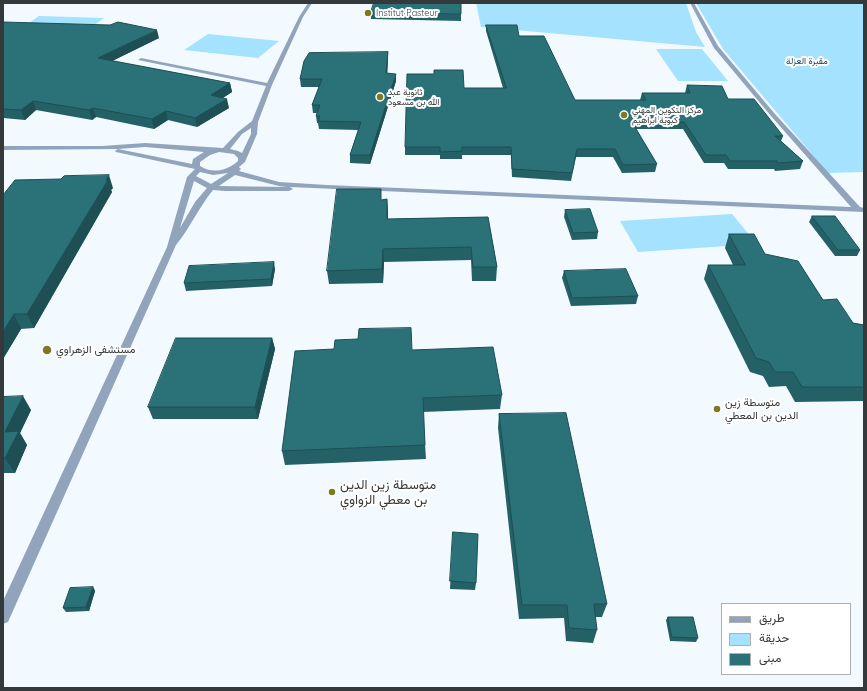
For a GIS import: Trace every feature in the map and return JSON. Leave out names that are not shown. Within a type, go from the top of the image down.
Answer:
[{"type":"street","points":[[3,617],[171,246],[185,228],[199,202],[211,187],[233,172],[241,162],[254,134],[256,122],[269,85],[301,17],[310,3]]},
{"type":"street","points":[[692,3],[716,47],[773,115],[860,210]]},
{"type":"street","points":[[141,60],[269,85]]},
{"type":"street","points":[[225,150],[240,134],[256,122]]},
{"type":"street","points":[[3,148],[102,148],[145,145],[216,151],[225,150],[240,154],[241,162]]},
{"type":"street","points":[[102,148],[198,168],[204,171],[220,172],[228,170],[241,162]]},
{"type":"street","points":[[198,168],[196,160],[199,157],[216,151]]},
{"type":"street","points":[[171,246],[174,229],[191,177],[198,168]]},
{"type":"street","points":[[233,172],[279,184],[327,187],[860,210]]},
{"type":"street","points":[[191,177],[211,187],[225,189],[270,190],[327,187]]},
{"type":"green space","points":[[476,3],[686,3],[696,32],[705,47],[481,27]]},
{"type":"green space","name":"مقبرة العزلة","points":[[696,3],[864,3],[864,172],[828,173],[723,49]]},
{"type":"green space","points":[[39,16],[104,18],[89,29],[22,28]]},
{"type":"green space","points":[[208,34],[279,41],[258,58],[184,50]]},
{"type":"green space","points":[[656,49],[702,49],[728,81],[678,81]]},
{"type":"green space","points":[[732,214],[757,244],[638,252],[620,221]]},
{"type":"building","points":[[374,3],[461,3],[461,14],[371,12]]},
{"type":"building","points":[[3,22],[110,25],[118,22],[157,30],[98,58],[230,83],[211,95],[227,99],[195,118],[166,111],[152,119],[93,108],[89,110],[33,101],[21,110],[3,109]]},
{"type":"building","points":[[486,25],[517,25],[519,36],[544,36],[575,100],[646,100],[642,93],[690,93],[687,85],[722,86],[728,99],[754,99],[783,136],[775,136],[803,161],[778,163],[777,161],[730,161],[726,155],[706,155],[684,122],[632,122],[657,164],[623,165],[615,149],[577,149],[572,173],[512,169],[511,147],[462,147],[462,151],[440,152],[440,147],[405,147],[407,74],[434,74],[434,70],[463,70],[464,88],[506,88]]},
{"type":"building","points":[[388,52],[386,73],[396,74],[370,155],[350,155],[361,122],[318,121],[320,116],[316,116],[320,105],[312,105],[322,79],[300,79],[304,61],[309,53]]},
{"type":"building","points":[[109,175],[106,180],[108,180],[27,314],[14,314],[3,332],[3,195],[15,180],[61,179],[64,176]]},
{"type":"building","points":[[337,189],[381,189],[381,200],[387,199],[387,219],[488,217],[497,267],[473,267],[471,247],[383,249],[382,269],[327,271]]},
{"type":"building","points":[[590,209],[598,232],[573,233],[565,210]]},
{"type":"building","points":[[812,216],[835,216],[860,250],[838,250]]},
{"type":"building","points":[[729,234],[754,234],[765,254],[798,261],[823,300],[837,299],[853,323],[864,325],[864,387],[802,387],[793,372],[775,372],[769,362],[756,358],[708,265],[745,265]]},
{"type":"building","points":[[274,262],[271,279],[184,283],[189,266]]},
{"type":"building","points":[[626,269],[638,296],[572,298],[564,271]]},
{"type":"building","points":[[411,328],[412,350],[493,347],[502,395],[423,398],[425,445],[282,451],[295,351],[334,349],[335,340],[358,339],[359,329]]},
{"type":"building","points":[[176,338],[272,338],[255,407],[148,407]]},
{"type":"building","points":[[23,396],[5,432],[19,431],[5,458],[3,458],[3,397]]},
{"type":"building","points":[[566,413],[607,604],[594,604],[597,630],[569,628],[567,605],[522,605],[499,414]]},
{"type":"building","points":[[453,532],[478,534],[476,583],[450,581]]},
{"type":"building","points":[[93,587],[86,607],[63,608],[70,588]]},
{"type":"building","points":[[668,617],[693,617],[698,638],[672,637]]},
{"type":"place","name":"Institut Pasteur","points":[[368,13]]},
{"type":"place","name":"ثانوية عبد الله بن مسعود","points":[[380,97]]},
{"type":"place","name":"مركز التكوين المهني كبوية ابراهيم","points":[[624,115]]},
{"type":"place","name":"مستشفى الزهراوي","points":[[47,350]]},
{"type":"place","name":"متوسطة زين الدين بن المعطي","points":[[717,409]]},
{"type":"place","name":"متوسطة زين الدين بن معطي الزواوي","points":[[332,492]]}]
